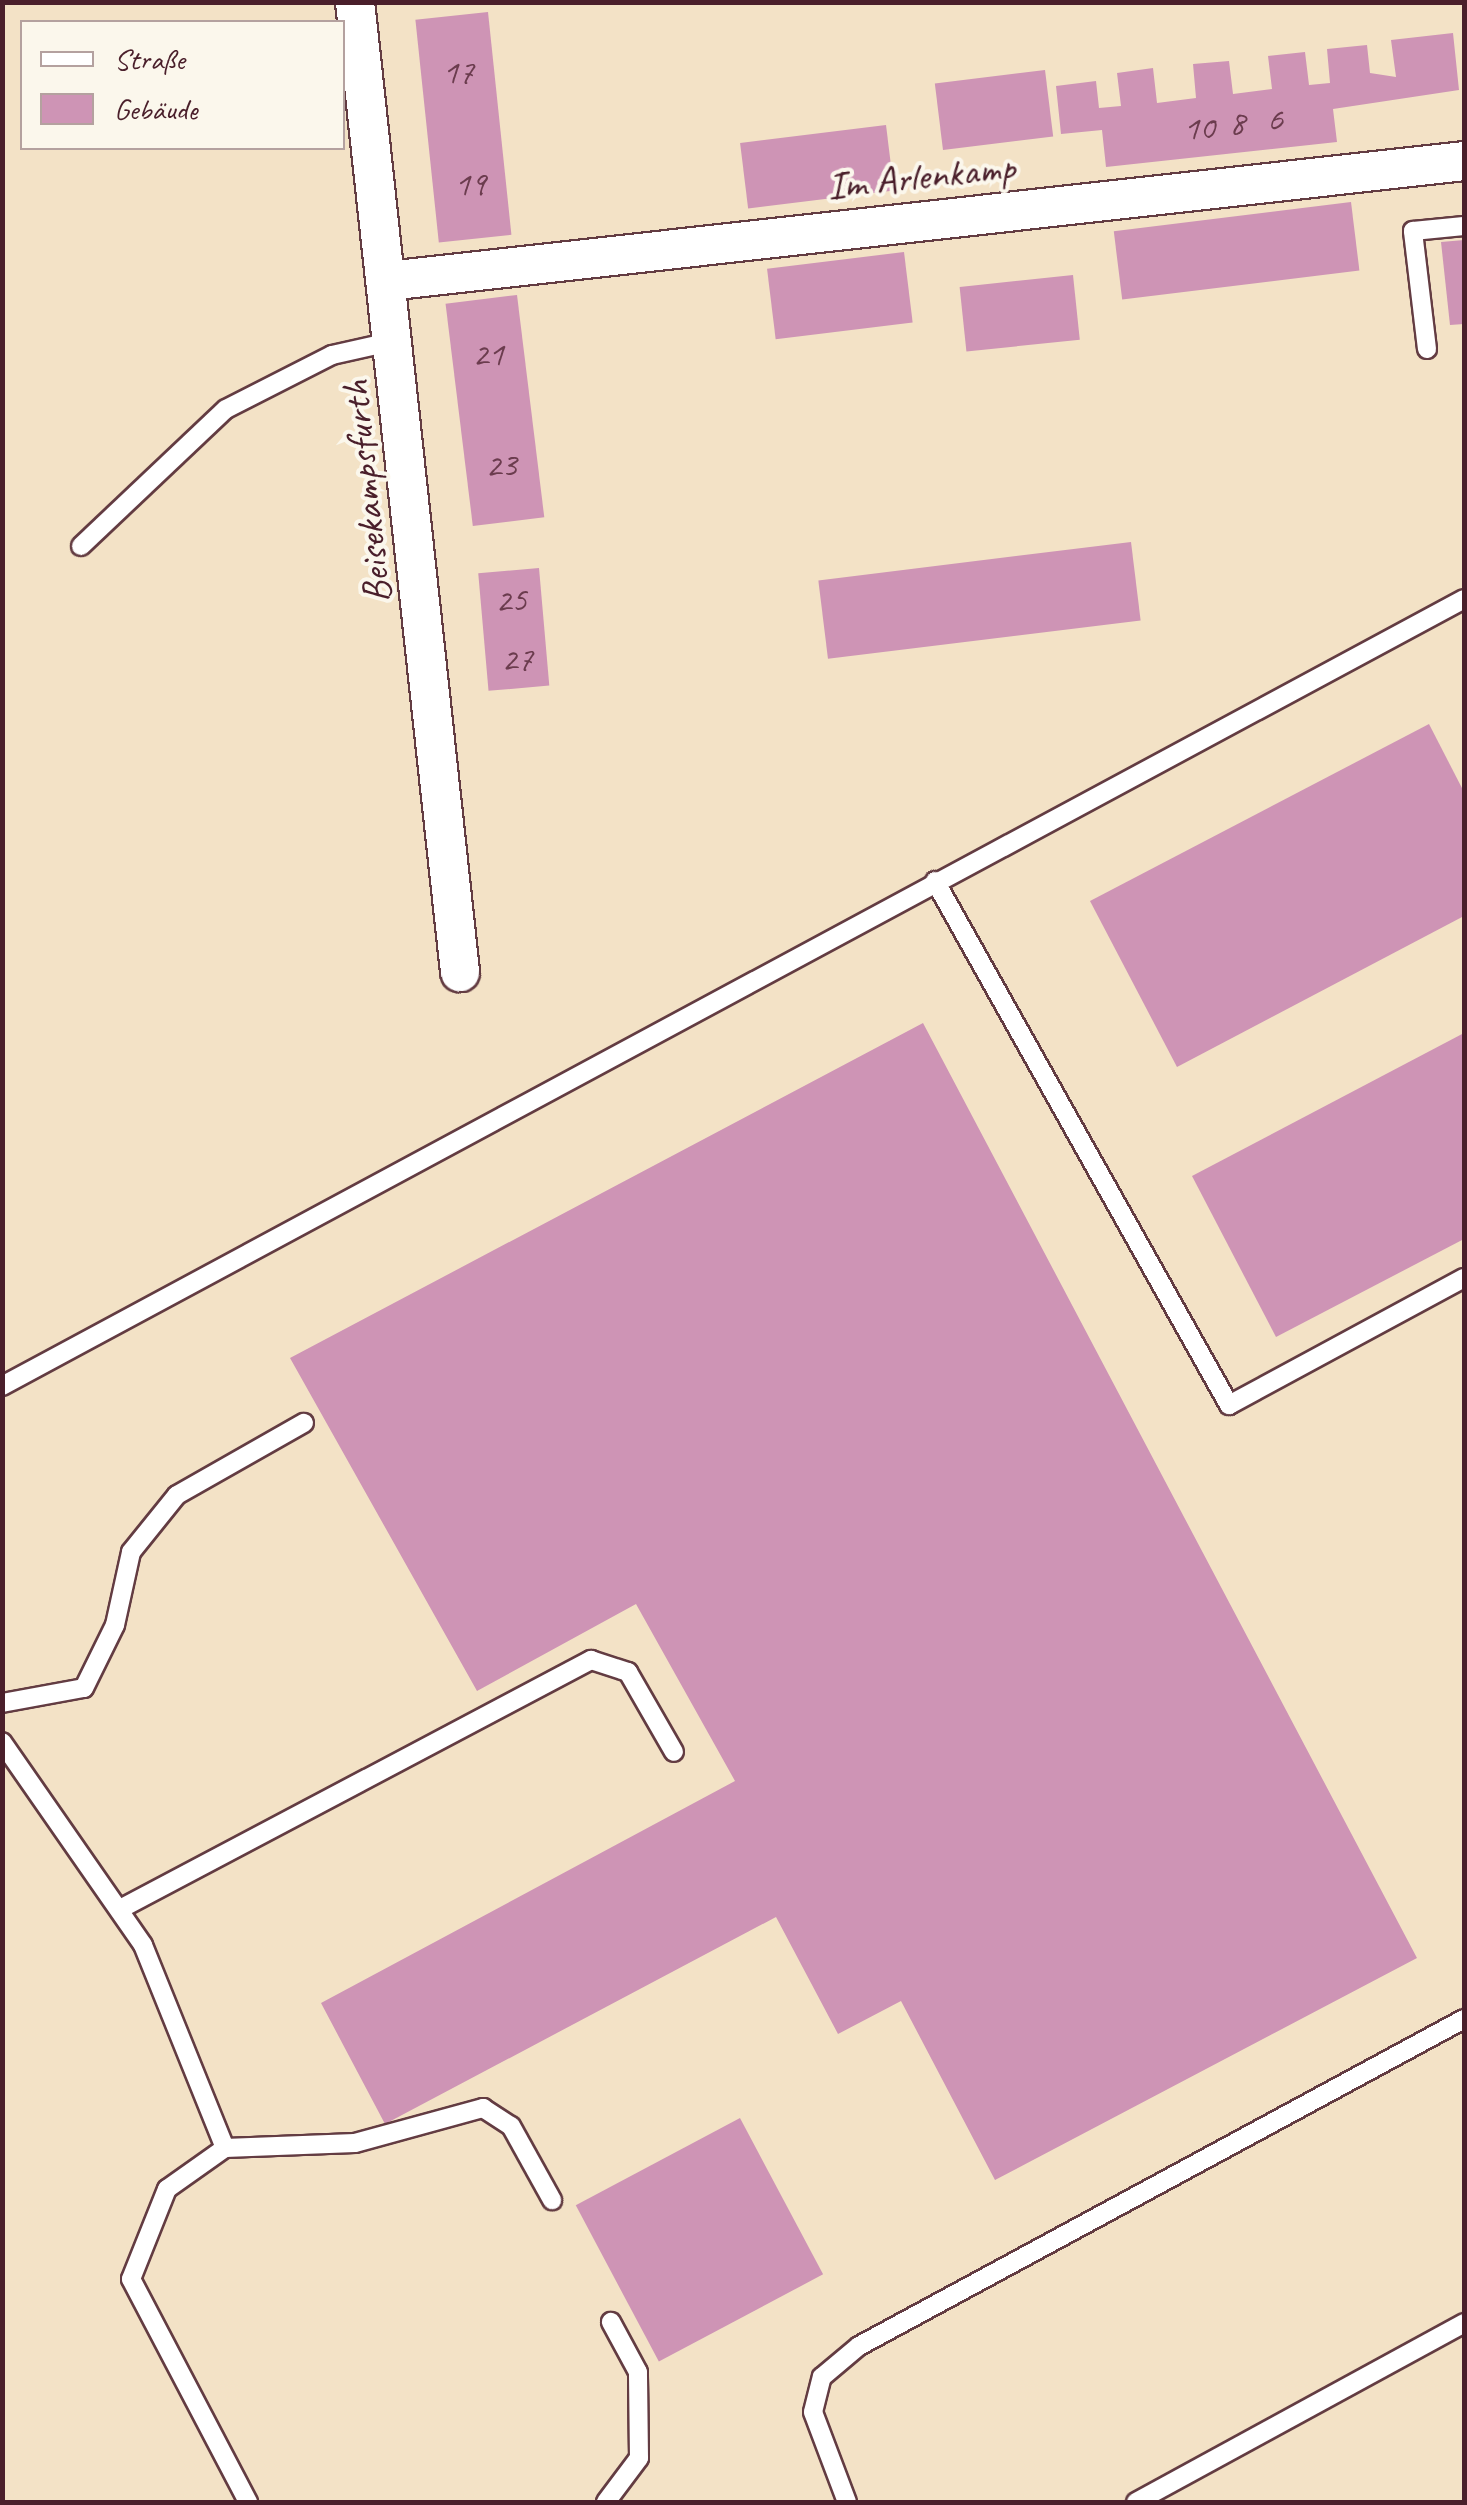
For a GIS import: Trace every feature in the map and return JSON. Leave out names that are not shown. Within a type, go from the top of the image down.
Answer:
[{"type":"street","name":"Beisekampsfurth","points":[[356,2],[460,972]]},
{"type":"street","name":"Im Arlenkamp","points":[[388,281],[1464,161]]},
{"type":"lane","points":[[1427,349],[1413,231],[1464,226]]},
{"type":"lane","points":[[81,546],[226,408],[332,355],[395,340]]},
{"type":"lane","points":[[2,1386],[1464,599]]},
{"type":"lane","points":[[935,881],[1229,1405],[1464,1278]]},
{"type":"lane","points":[[2,1702],[84,1688],[115,1626],[132,1552],[176,1494],[304,1423]]},
{"type":"lane","points":[[122,1908],[590,1660],[628,1672],[674,1752]]},
{"type":"lane","points":[[2,1742],[122,1908],[225,2148]]},
{"type":"lane","points":[[846,2502],[813,2412],[822,2377],[859,2346],[1464,2019]]},
{"type":"lane","points":[[248,2502],[131,2279],[167,2189],[225,2148],[354,2143],[484,2108],[512,2126],[552,2200]]},
{"type":"lane","points":[[606,2502],[639,2458],[638,2372],[611,2322]]},
{"type":"lane","points":[[1136,2502],[1464,2323]]},
{"type":"building","points":[[488,12],[511,235],[439,242],[415,20]]},
{"type":"building","points":[[1453,33],[1459,90],[1333,109],[1337,142],[1106,167],[1102,130],[1061,134],[1056,86],[1096,81],[1099,108],[1121,106],[1117,73],[1153,68],[1157,103],[1196,98],[1193,64],[1229,61],[1233,94],[1272,89],[1268,56],[1305,52],[1309,85],[1330,83],[1327,49],[1367,45],[1370,73],[1396,77],[1391,40]]},
{"type":"building","points":[[1045,70],[1053,137],[943,150],[935,84]]},
{"type":"building","points":[[886,125],[894,191],[748,208],[740,143]]},
{"type":"building","points":[[1351,202],[1359,270],[1122,300],[1114,231]]},
{"type":"building","points":[[1464,240],[1464,324],[1450,325],[1441,242]]},
{"type":"building","points":[[904,252],[913,322],[776,339],[767,269]]},
{"type":"building","points":[[1073,275],[1080,340],[966,352],[960,287]]},
{"type":"building","points":[[517,295],[544,517],[473,526],[446,304]]},
{"type":"building","points":[[1131,542],[1141,620],[828,659],[818,580]]},
{"type":"building","points":[[539,568],[549,686],[489,691],[478,573]]},
{"type":"building","points":[[1429,724],[1464,792],[1464,916],[1177,1067],[1090,901]]},
{"type":"building","points":[[923,1023],[1417,1958],[995,2180],[901,2001],[838,2034],[776,1917],[385,2124],[321,2003],[735,1781],[636,1604],[477,1691],[290,1358]]},
{"type":"building","points":[[1464,1033],[1464,1239],[1276,1337],[1192,1176]]},
{"type":"building","points":[[740,2118],[823,2274],[659,2362],[576,2205]]}]
